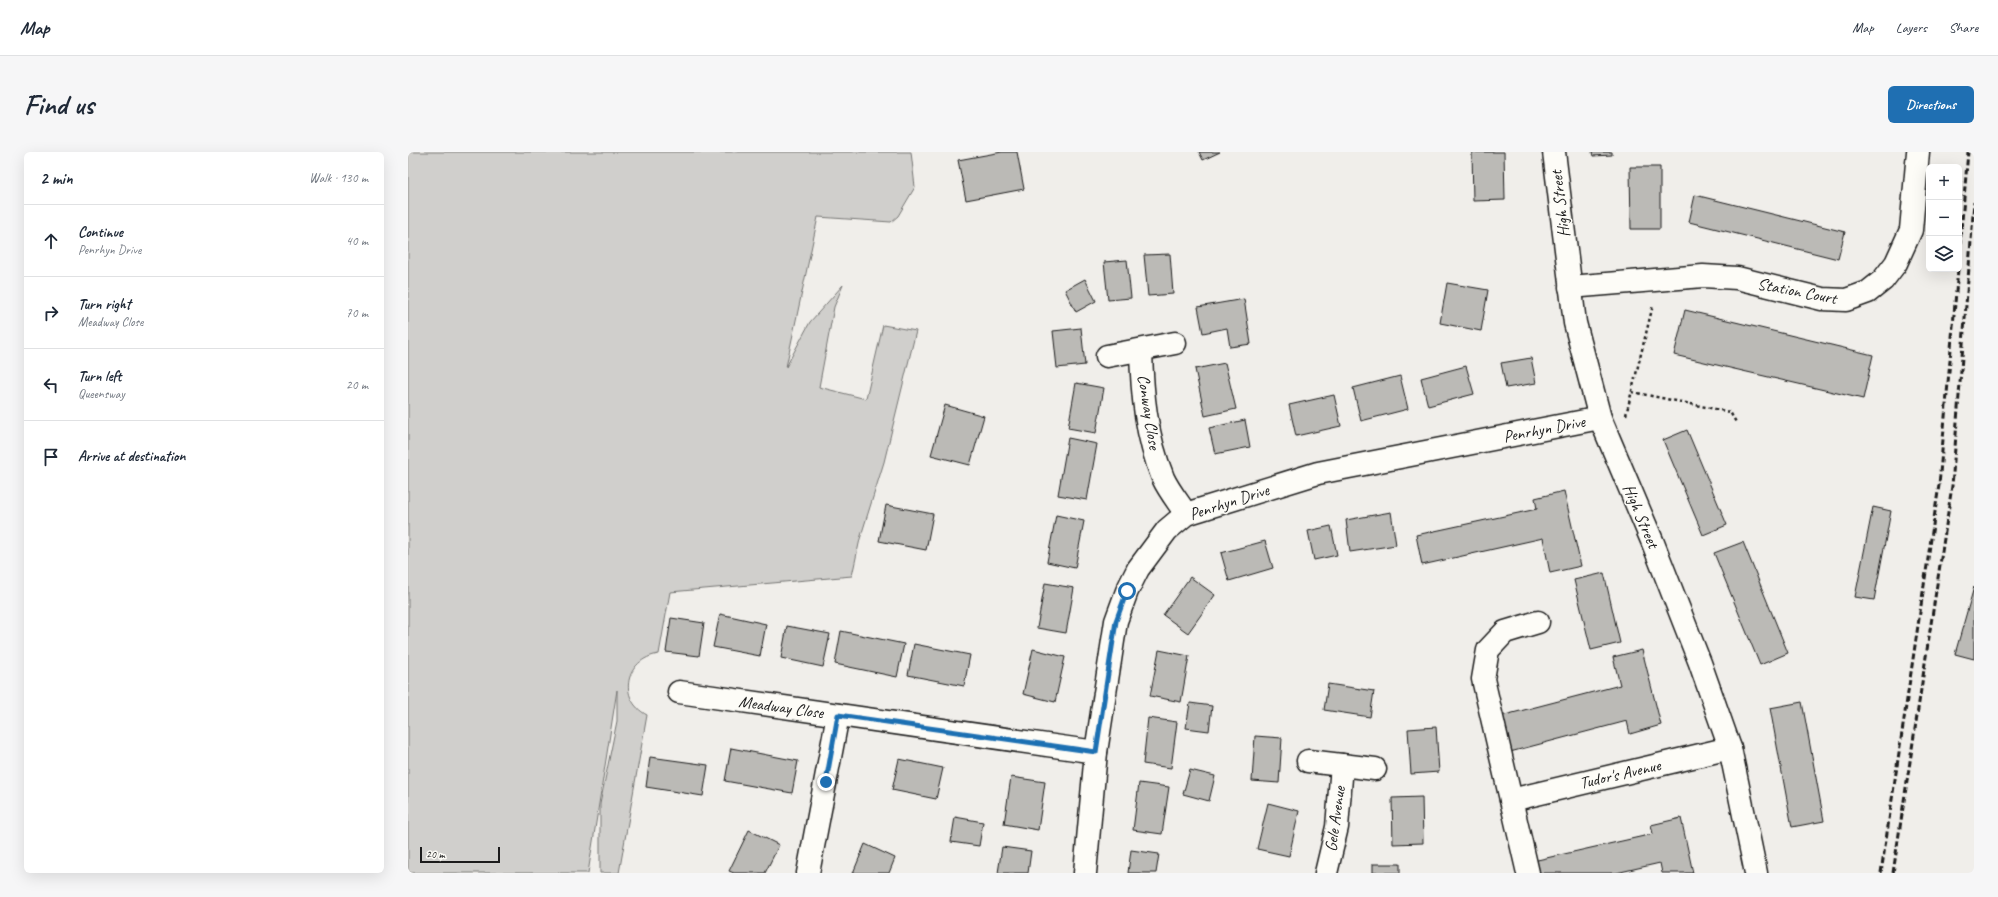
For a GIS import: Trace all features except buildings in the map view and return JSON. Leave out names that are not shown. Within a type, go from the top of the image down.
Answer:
[{"type":"street","name":"High Street","points":[[1554,152],[1575,323],[1600,418],[1653,543],[1698,656],[1730,748],[1756,873]]},
{"type":"street","name":"Station Court","points":[[1570,287],[1704,276],[1721,276],[1828,299],[1846,300],[1868,292],[1883,280],[1896,263],[1911,230],[1918,152]]},
{"type":"street","name":"Conway Close","points":[[1107,356],[1175,343]]},
{"type":"street","name":"Conway Close","points":[[1141,350],[1142,394],[1150,440],[1164,479],[1186,514]]},
{"type":"street","name":"Penrhyn Drive","points":[[1085,873],[1096,752],[1116,621],[1127,591],[1138,569],[1167,530],[1186,514],[1318,473],[1600,418]]},
{"type":"street","points":[[1528,873],[1483,679],[1488,650],[1505,632],[1538,622]]},
{"type":"street","name":"Meadway Close","points":[[679,692],[1096,752]]},
{"type":"street","points":[[808,873],[838,715]]},
{"type":"street","name":"Tudor's Avenue","points":[[1511,800],[1730,748]]},
{"type":"street","name":"Gele Avenue","points":[[1308,761],[1376,769]]},
{"type":"street","name":"Gele Avenue","points":[[1326,873],[1337,827],[1342,765]]},
{"type":"path","points":[[1616,456],[1659,280]]},
{"type":"path","points":[[1632,392],[1730,412],[1738,424]]},
{"type":"shaded area","points":[[408,152],[911,152],[915,187],[898,216],[891,222],[818,217],[786,367],[810,322],[843,285],[834,307],[819,387],[866,399],[883,325],[916,331],[884,462],[860,539],[852,576],[670,592],[659,654],[647,657],[639,663],[632,671],[629,680],[631,699],[638,708],[647,715],[619,873],[600,873],[600,804],[617,721],[617,690],[588,873],[408,873]]},
{"type":"railway","points":[[1961,236],[1968,152]]},
{"type":"railway","points":[[1893,873],[1952,486],[1974,202]]},
{"type":"railway","points":[[1881,873],[1939,485],[1958,272]]},
{"type":"route","points":[[826,782],[838,715],[1096,752],[1116,621],[1127,591]]}]
